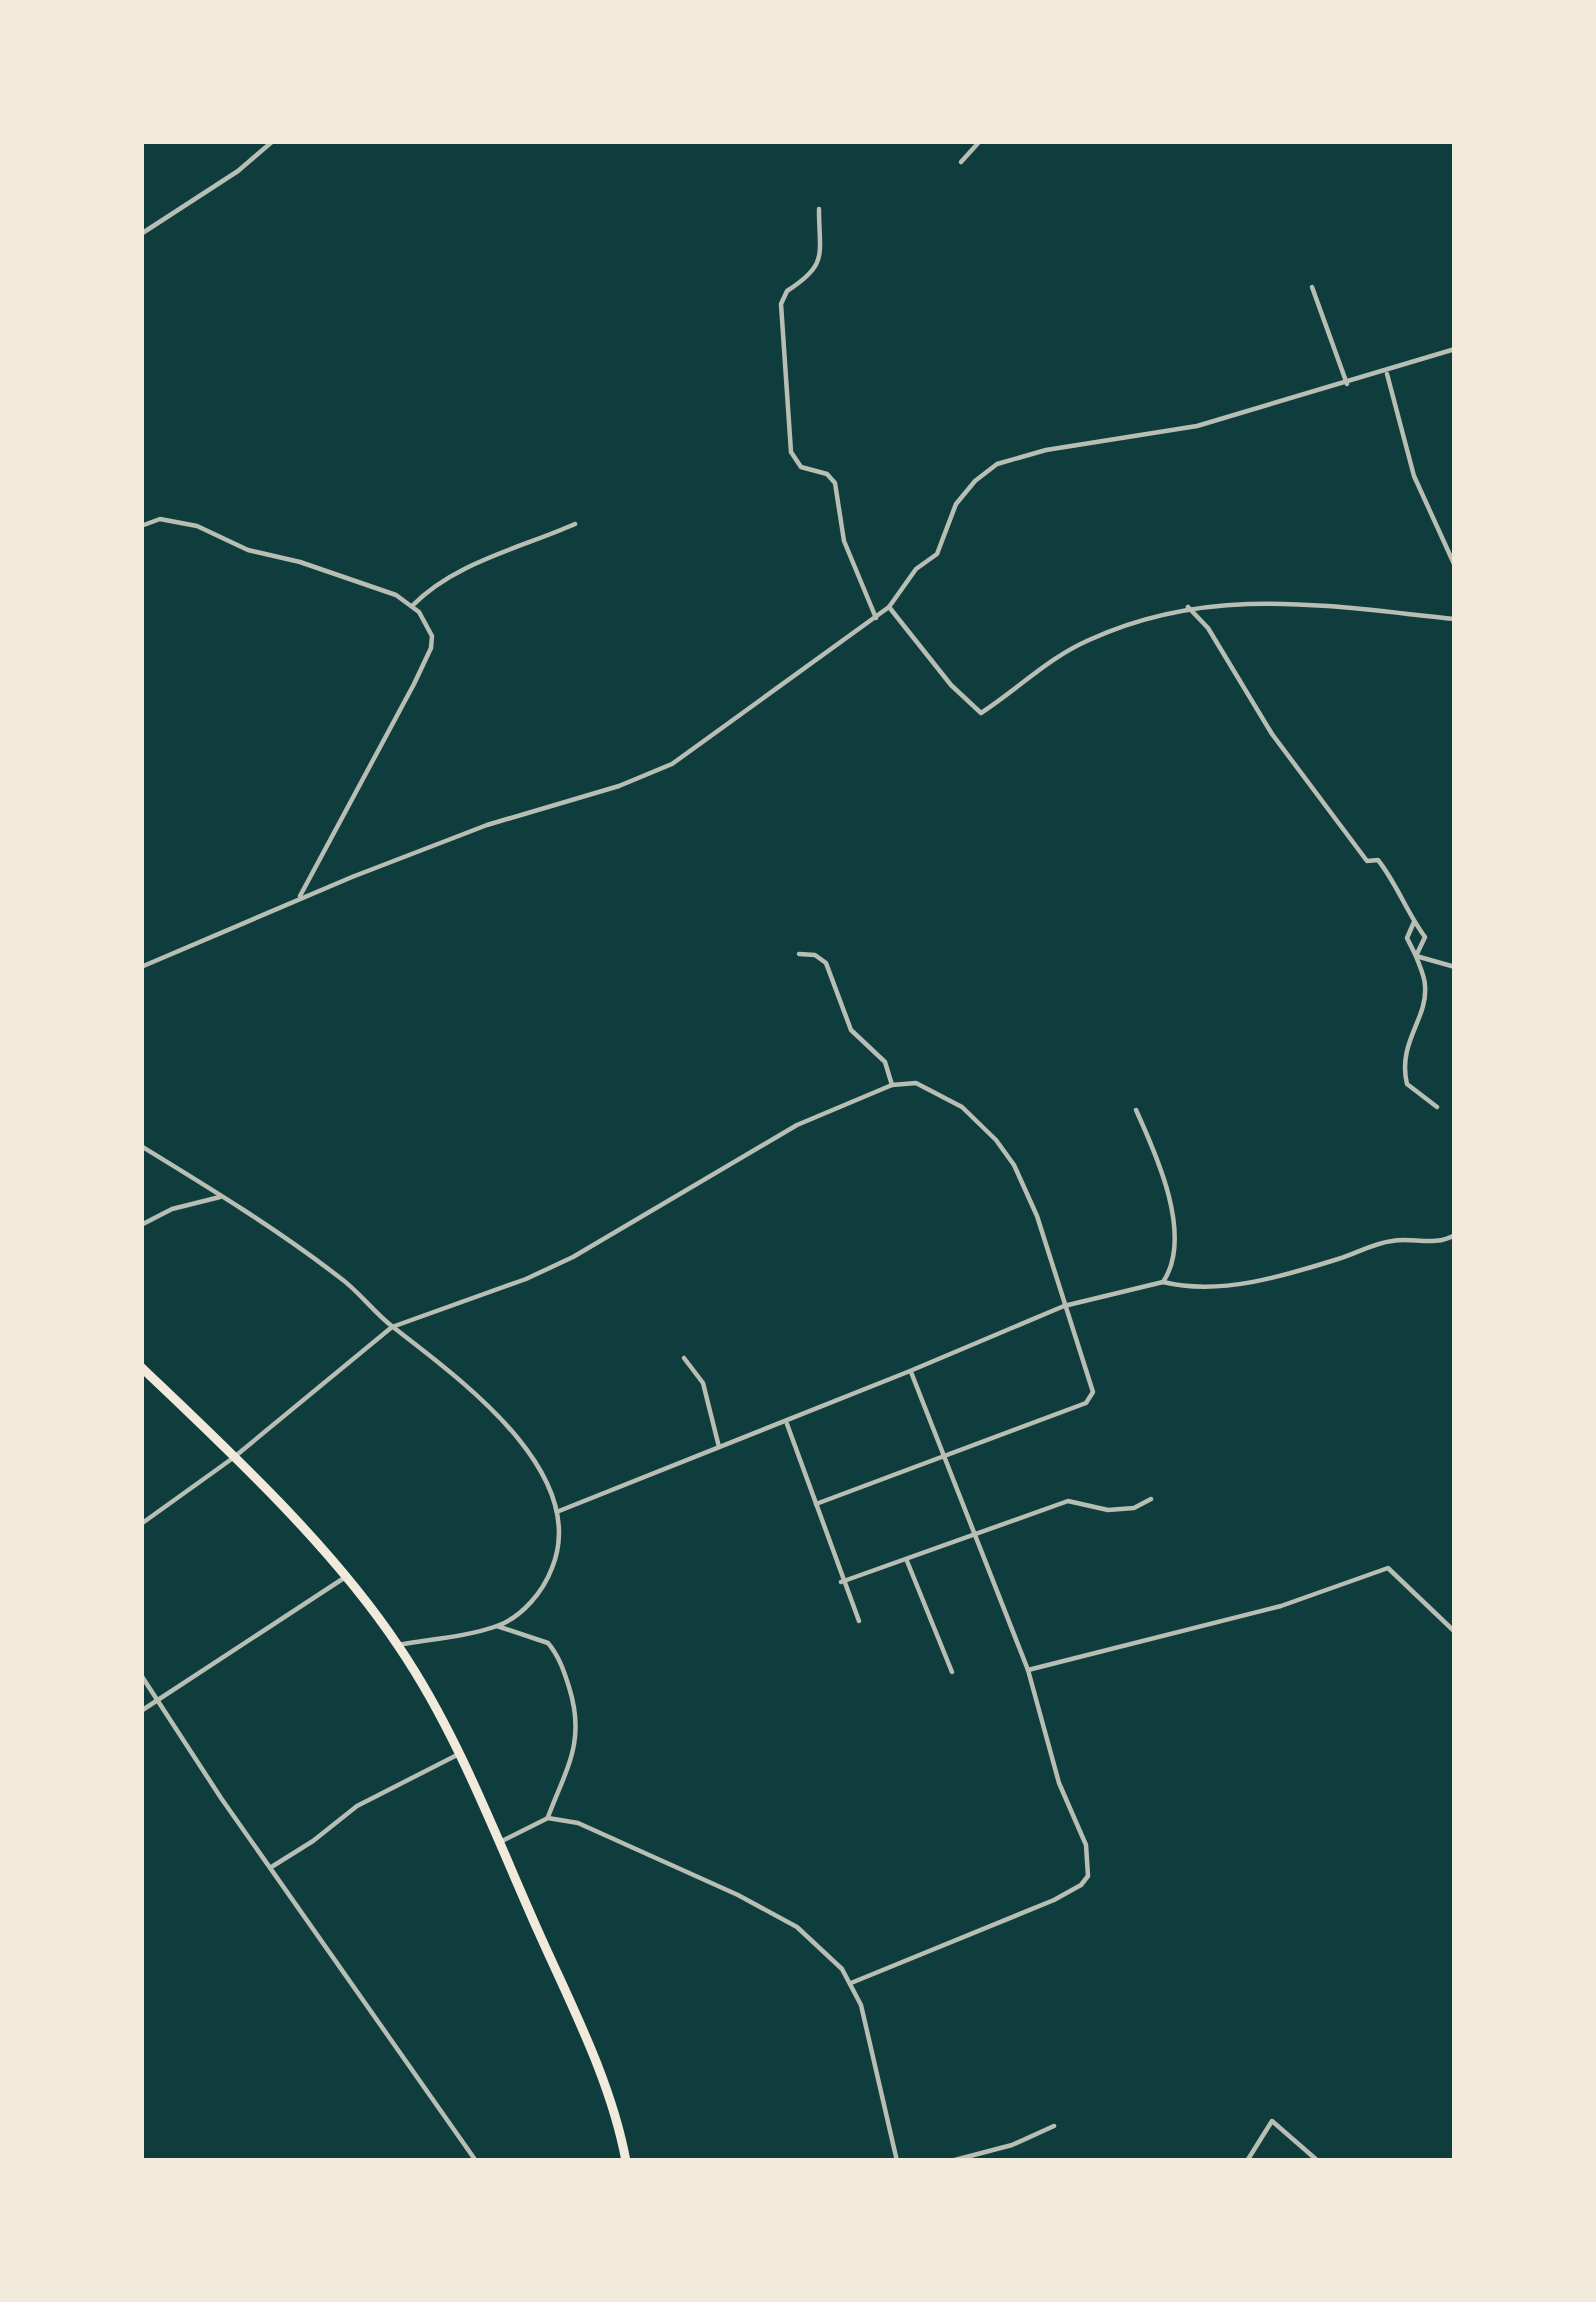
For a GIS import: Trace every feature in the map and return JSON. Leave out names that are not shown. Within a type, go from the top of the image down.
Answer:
[{"type":"highway","points":[[141,1366],[344,1578],[398,1645],[458,1755],[598,2066],[613,2104],[626,2161]]},
{"type":"street","points":[[141,234],[238,171],[273,141]]},
{"type":"street","points":[[961,162],[980,141]]},
{"type":"street","points":[[819,208],[817,264],[808,279],[787,291],[781,304],[791,452],[801,467],[827,474],[836,483],[844,541],[876,618]]},
{"type":"street","points":[[1312,287],[1347,384]]},
{"type":"street","points":[[141,968],[299,898],[487,826],[650,776],[890,607],[916,569],[937,554],[956,504],[997,464],[1046,450],[1197,426],[1455,349]]},
{"type":"street","points":[[1386,373],[1414,476],[1455,566]]},
{"type":"street","points":[[141,526],[160,519],[197,526],[248,550],[300,562],[396,596],[412,606],[429,629],[431,647],[373,766],[299,898]]},
{"type":"street","points":[[412,606],[429,589],[494,554],[575,524]]},
{"type":"street","points":[[890,607],[951,685],[981,713],[1031,673],[1089,640],[1188,607],[1291,604],[1455,619]]},
{"type":"street","points":[[1188,607],[1208,628],[1273,734],[1367,861],[1378,860],[1397,884],[1425,937],[1416,956]]},
{"type":"street","points":[[1414,922],[1407,938],[1426,984],[1403,1058],[1404,1072],[1407,1084],[1437,1107]]},
{"type":"street","points":[[799,954],[815,955],[826,963],[851,1030],[885,1062],[892,1085]]},
{"type":"street","points":[[1416,956],[1455,967]]},
{"type":"street","points":[[141,1524],[233,1458],[392,1327],[526,1279],[573,1257],[776,1136],[892,1085],[916,1083],[974,1116],[1014,1165],[1037,1216],[1093,1385],[1091,1399],[816,1504]]},
{"type":"street","points":[[1136,1110],[1169,1191],[1174,1240],[1163,1282]]},
{"type":"street","points":[[141,1146],[344,1280],[392,1327],[448,1368],[514,1434],[559,1511],[558,1553],[530,1603],[497,1626],[398,1645]]},
{"type":"street","points":[[141,1225],[172,1209],[220,1197]]},
{"type":"street","points":[[559,1511],[1064,1306],[1163,1282],[1184,1287],[1236,1285],[1334,1261],[1395,1239],[1423,1243],[1455,1235]]},
{"type":"street","points":[[684,1358],[703,1383],[719,1447]]},
{"type":"street","points":[[851,1983],[1054,1900],[1087,1880],[1085,1845],[1058,1783],[1028,1670],[910,1371]]},
{"type":"street","points":[[786,1421],[859,1622]]},
{"type":"street","points":[[842,1582],[1068,1501],[1108,1510],[1134,1508],[1151,1499]]},
{"type":"street","points":[[907,1560],[952,1672]]},
{"type":"street","points":[[1028,1670],[1281,1606],[1388,1568],[1455,1632]]},
{"type":"street","points":[[838,1573],[856,1574]]},
{"type":"street","points":[[141,1711],[344,1578]]},
{"type":"street","points":[[497,1626],[548,1643],[564,1671],[578,1715],[578,1735],[548,1818]]},
{"type":"street","points":[[141,1676],[220,1798],[476,2161]]},
{"type":"street","points":[[271,1867],[357,1806],[458,1755]]},
{"type":"street","points":[[498,1843],[548,1818],[578,1823],[797,1927],[831,1957],[851,1983],[869,2038],[897,2161]]},
{"type":"street","points":[[1246,2161],[1272,2121],[1318,2161]]},
{"type":"street","points":[[950,2161],[1012,2145],[1054,2126]]}]
